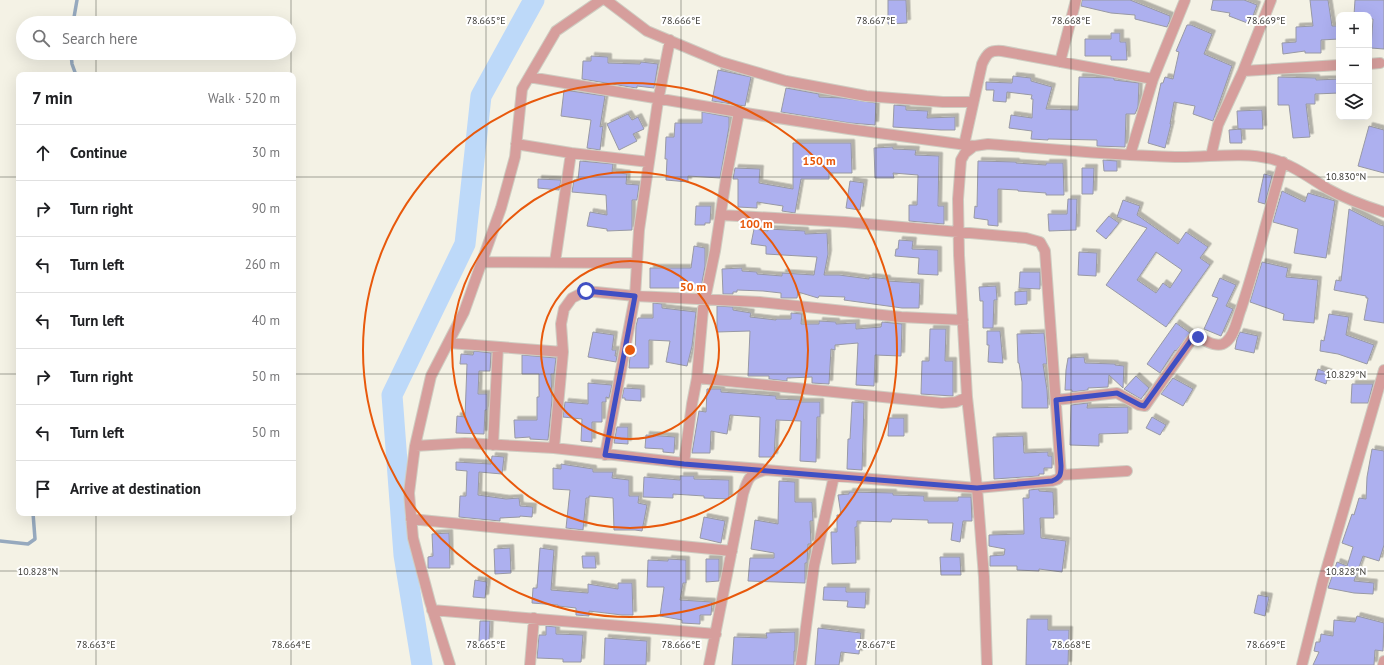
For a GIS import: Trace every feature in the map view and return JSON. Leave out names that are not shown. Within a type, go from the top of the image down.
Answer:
[{"type":"street","points":[[450,665],[432,610],[413,538],[409,493],[415,446],[432,376],[464,312],[501,208],[515,157],[522,89],[556,31],[601,0]]},
{"type":"street","points":[[606,0],[647,31],[721,62],[794,82],[866,96],[943,102],[973,102]]},
{"type":"street","points":[[1060,62],[1076,0]]},
{"type":"street","points":[[1130,155],[1153,79],[1185,0]]},
{"type":"street","points":[[1211,156],[1218,125],[1243,71],[1271,0]]},
{"type":"street","points":[[605,455],[635,296],[639,230],[659,97],[670,40]]},
{"type":"street","points":[[987,665],[984,576],[977,488],[967,397],[958,232],[958,199],[962,160],[969,145],[973,102],[982,64],[986,55],[993,50],[1153,79]]},
{"type":"street","points":[[1372,64],[1380,63]]},
{"type":"street","points":[[1243,71],[1336,65]]},
{"type":"street","points":[[529,76],[659,97],[739,112],[849,129],[969,145],[988,144],[1130,155],[1183,157],[1247,155],[1283,162],[1328,189],[1356,203],[1384,212]]},
{"type":"street","points":[[684,464],[697,378],[705,300],[739,112]]},
{"type":"street","points":[[516,144],[571,153],[649,162]]},
{"type":"street","points":[[555,262],[571,153]]},
{"type":"street","points":[[1056,400],[1117,393],[1144,406],[1192,339],[1198,337],[1211,344],[1222,345],[1227,342],[1233,332],[1246,292],[1283,162]]},
{"type":"street","points":[[415,446],[465,443],[554,448],[684,464],[977,488],[1052,481],[1058,479],[1061,474],[1045,251],[1040,242],[1026,238],[845,222],[721,215]]},
{"type":"street","points":[[482,262],[637,263]]},
{"type":"street","points":[[554,448],[563,352],[561,324],[564,309],[572,298],[586,291],[635,296],[760,302],[901,317],[963,320]]},
{"type":"street","points":[[449,343],[563,352]]},
{"type":"street","points":[[493,445],[498,347]]},
{"type":"street","points":[[1302,665],[1323,581],[1384,370]]},
{"type":"street","points":[[697,378],[942,403],[956,402],[967,397]]},
{"type":"street","points":[[709,665],[747,481],[754,473],[766,470]]},
{"type":"street","points":[[1061,474],[1127,471]]},
{"type":"street","points":[[801,665],[814,566],[834,476]]},
{"type":"street","points":[[411,520],[732,551]]},
{"type":"street","points":[[432,610],[716,634]]},
{"type":"street","points":[[530,665],[534,618]]},
{"type":"street","points":[[1383,665],[1384,661]]},
{"type":"building","points":[[888,0],[906,0],[907,23],[888,24]]},
{"type":"building","points":[[1082,0],[1130,0],[1170,16],[1170,20],[1167,27],[1135,19],[1135,15],[1111,13],[1081,6]]},
{"type":"building","points":[[1213,0],[1244,0],[1257,5],[1250,24],[1229,16],[1230,13],[1211,10]]},
{"type":"building","points":[[1310,0],[1328,0],[1332,26],[1336,26],[1336,39],[1321,40],[1321,53],[1305,53],[1305,51],[1283,54],[1282,43],[1296,42],[1296,27],[1313,26]]},
{"type":"building","points":[[1355,0],[1384,0],[1384,49],[1372,48],[1372,12],[1354,12]]},
{"type":"building","points":[[1187,25],[1191,25],[1212,34],[1204,54],[1232,66],[1213,121],[1193,114],[1195,106],[1174,102],[1171,124],[1165,148],[1148,143],[1161,83],[1163,83],[1165,77],[1173,79],[1179,52],[1176,51]]},
{"type":"building","points":[[1111,33],[1120,33],[1120,42],[1126,42],[1127,60],[1111,60],[1111,56],[1085,56],[1085,39],[1111,39]]},
{"type":"building","points":[[591,56],[608,57],[608,63],[640,64],[641,62],[658,64],[654,88],[637,86],[637,88],[582,79],[583,61],[591,61]]},
{"type":"building","points":[[718,70],[751,77],[745,106],[712,101]]},
{"type":"building","points":[[1013,76],[1031,78],[1031,81],[1052,87],[1046,109],[1078,110],[1079,77],[1114,78],[1114,80],[1139,83],[1138,107],[1135,114],[1126,114],[1125,147],[1097,146],[1097,140],[1031,139],[1032,131],[1009,128],[1011,115],[1032,118],[1032,95],[1007,92],[1006,102],[993,101],[994,90],[986,90],[986,82],[1012,83]]},
{"type":"building","points":[[1278,77],[1316,78],[1316,80],[1336,79],[1336,93],[1315,94],[1315,104],[1306,104],[1310,137],[1293,138],[1289,105],[1278,105]]},
{"type":"building","points":[[786,88],[819,94],[819,97],[843,98],[876,103],[875,125],[850,123],[781,112]]},
{"type":"building","points":[[564,90],[605,96],[600,127],[603,126],[600,150],[587,148],[591,120],[561,116]]},
{"type":"building","points":[[894,105],[906,106],[906,110],[928,111],[927,118],[955,117],[955,130],[893,127]]},
{"type":"building","points":[[1262,110],[1263,129],[1238,129],[1237,111]]},
{"type":"building","points":[[702,112],[729,117],[729,127],[720,178],[688,176],[688,182],[666,180],[666,137],[674,137],[675,123],[702,123]]},
{"type":"building","points":[[628,114],[632,120],[638,117],[644,129],[633,134],[637,141],[619,150],[607,124]]},
{"type":"building","points":[[1369,126],[1384,130],[1384,173],[1358,166]]},
{"type":"building","points":[[1241,129],[1242,143],[1230,143],[1229,130]]},
{"type":"building","points":[[793,143],[851,143],[852,173],[829,173],[829,179],[801,179],[795,213],[782,211],[783,206],[757,202],[757,208],[738,207],[738,179],[733,179],[735,168],[760,169],[759,183],[793,189]]},
{"type":"building","points":[[893,147],[893,149],[916,150],[915,155],[939,156],[938,206],[944,206],[944,224],[909,221],[909,205],[917,205],[918,175],[893,173],[894,178],[875,178],[874,148]]},
{"type":"building","points":[[1103,160],[1117,161],[1117,171],[1104,171]]},
{"type":"building","points":[[580,161],[613,164],[612,172],[627,174],[626,184],[639,185],[637,200],[632,200],[632,230],[607,231],[607,229],[587,226],[590,212],[607,215],[606,195],[572,192],[574,180],[578,180]]},
{"type":"building","points":[[978,161],[1016,162],[1046,165],[1046,163],[1063,163],[1064,195],[1046,195],[1046,193],[998,189],[998,226],[988,225],[988,220],[974,218],[975,206],[977,207]]},
{"type":"building","points":[[1082,168],[1094,168],[1093,194],[1082,194]]},
{"type":"building","points":[[1264,174],[1272,176],[1265,204],[1258,202]]},
{"type":"building","points":[[538,179],[561,180],[559,190],[538,188]]},
{"type":"building","points":[[850,181],[864,183],[860,210],[846,208]]},
{"type":"building","points":[[1282,191],[1305,202],[1308,193],[1335,201],[1326,258],[1294,253],[1298,229],[1273,222]]},
{"type":"building","points":[[1068,199],[1077,199],[1076,230],[1049,231],[1048,214],[1067,214]]},
{"type":"building","points":[[1123,200],[1140,206],[1137,215],[1178,244],[1186,232],[1208,247],[1200,258],[1210,265],[1166,327],[1106,285],[1147,228],[1117,217]],"holes":[[[1156,252],[1182,270],[1170,288],[1163,283],[1156,293],[1137,280]]]},
{"type":"building","points":[[696,206],[711,206],[710,223],[705,223],[705,225],[695,225]]},
{"type":"building","points":[[1349,209],[1384,226],[1384,323],[1364,320],[1368,298],[1366,298],[1366,296],[1334,290],[1336,280],[1341,281]]},
{"type":"building","points":[[1109,216],[1119,223],[1106,239],[1096,231]]},
{"type":"building","points":[[754,229],[768,231],[768,229],[805,231],[805,234],[827,233],[828,254],[824,275],[839,275],[869,279],[869,277],[887,279],[887,281],[920,283],[919,308],[902,308],[844,300],[845,297],[819,296],[818,298],[798,292],[797,298],[781,298],[781,293],[763,291],[737,290],[737,292],[733,292],[733,294],[723,294],[722,269],[742,268],[742,271],[757,272],[757,274],[782,276],[782,273],[814,275],[817,257],[766,254],[766,246],[751,244]]},
{"type":"building","points":[[899,240],[913,241],[912,249],[938,250],[938,275],[918,274],[919,258],[895,256],[896,249],[898,249]]},
{"type":"building","points":[[694,246],[705,248],[705,266],[701,288],[650,288],[650,268],[691,268]]},
{"type":"building","points":[[1079,252],[1097,253],[1096,276],[1078,275]]},
{"type":"building","points":[[1262,262],[1288,268],[1286,277],[1318,280],[1314,323],[1283,320],[1284,314],[1250,302]]},
{"type":"building","points":[[1020,272],[1040,272],[1040,289],[1019,288]]},
{"type":"building","points":[[1220,278],[1236,285],[1226,306],[1233,309],[1221,336],[1204,329],[1218,298],[1212,296]]},
{"type":"building","points":[[996,286],[997,300],[994,300],[993,328],[983,328],[983,301],[980,301],[979,287]]},
{"type":"building","points":[[1027,291],[1027,304],[1015,305],[1015,292]]},
{"type":"building","points":[[653,303],[662,304],[662,308],[696,312],[692,346],[687,366],[666,362],[670,341],[649,340],[649,368],[629,368],[630,356],[635,356],[636,326],[638,318],[653,318]]},
{"type":"building","points":[[717,306],[733,307],[733,310],[751,313],[750,317],[776,320],[791,319],[791,313],[802,314],[801,324],[819,324],[819,321],[836,322],[836,324],[856,323],[856,329],[881,327],[882,322],[902,324],[901,356],[875,355],[874,386],[856,385],[858,343],[835,345],[835,350],[831,349],[829,384],[812,383],[812,377],[787,378],[787,381],[769,379],[769,376],[748,376],[750,331],[717,332]]},
{"type":"building","points":[[1329,314],[1349,317],[1346,335],[1374,345],[1367,364],[1338,354],[1320,351],[1321,340],[1324,341]]},
{"type":"building","points":[[1176,323],[1190,333],[1176,351],[1175,350],[1160,373],[1147,364]]},
{"type":"building","points":[[930,329],[946,329],[945,361],[953,361],[953,396],[921,394],[922,361],[929,361]]},
{"type":"building","points":[[987,331],[1000,331],[1003,363],[988,362],[989,345],[987,345]]},
{"type":"building","points":[[593,332],[614,335],[612,350],[616,350],[616,362],[588,357]]},
{"type":"building","points":[[1240,332],[1258,336],[1254,353],[1235,349]]},
{"type":"building","points":[[1044,333],[1047,364],[1043,364],[1048,408],[1022,408],[1022,382],[1018,363],[1017,334]]},
{"type":"building","points":[[474,351],[491,353],[490,371],[479,371],[478,394],[487,394],[484,434],[456,433],[457,416],[465,417],[467,364],[460,364],[461,354],[473,355]]},
{"type":"building","points":[[522,355],[556,358],[554,374],[551,374],[552,400],[548,440],[530,439],[530,437],[515,438],[514,420],[537,420],[537,397],[539,397],[539,374],[522,374]]},
{"type":"building","points":[[1084,357],[1085,363],[1115,364],[1124,366],[1123,388],[1109,375],[1108,387],[1088,388],[1088,390],[1072,392],[1072,390],[1065,390],[1068,358]]},
{"type":"building","points":[[1318,369],[1329,373],[1326,384],[1315,380]]},
{"type":"building","points":[[1136,376],[1149,388],[1141,399],[1124,389]]},
{"type":"building","points":[[1173,378],[1193,389],[1183,406],[1161,394]]},
{"type":"building","points":[[588,383],[612,385],[609,398],[606,397],[606,402],[602,402],[602,422],[592,422],[592,442],[581,441],[582,419],[563,417],[565,402],[588,404]]},
{"type":"building","points":[[1352,384],[1373,384],[1368,403],[1351,403]]},
{"type":"building","points":[[624,388],[641,389],[641,401],[625,400],[625,398],[622,398]]},
{"type":"building","points":[[707,389],[721,389],[721,392],[776,396],[776,399],[800,400],[800,402],[820,402],[820,417],[817,417],[816,462],[800,461],[801,421],[776,420],[774,457],[759,457],[760,417],[730,415],[727,434],[711,431],[710,453],[692,453],[699,411],[706,412]]},
{"type":"building","points":[[852,402],[864,403],[862,470],[847,469],[848,439],[850,439]]},
{"type":"building","points":[[1088,403],[1087,408],[1128,407],[1128,433],[1099,434],[1099,446],[1070,445],[1071,405]]},
{"type":"building","points":[[1152,417],[1166,425],[1160,435],[1146,428]]},
{"type":"building","points":[[889,418],[904,418],[904,436],[888,436]]},
{"type":"building","points":[[617,427],[628,427],[628,444],[614,443]]},
{"type":"building","points":[[646,435],[675,437],[674,453],[663,452],[663,449],[645,448]]},
{"type":"building","points":[[1023,436],[1024,453],[1048,452],[1048,456],[1052,456],[1052,468],[1044,468],[1044,474],[1039,474],[1039,476],[994,479],[993,437]]},
{"type":"building","points":[[1372,449],[1384,451],[1384,545],[1379,561],[1363,556],[1354,581],[1374,583],[1373,594],[1354,593],[1328,588],[1337,562],[1347,566],[1353,547],[1342,543],[1352,514],[1354,515],[1359,498],[1366,499],[1367,477]]},
{"type":"building","points":[[492,456],[504,457],[502,474],[479,472],[478,495],[506,499],[519,498],[520,506],[533,507],[532,517],[520,516],[500,518],[500,521],[459,517],[460,496],[466,496],[467,471],[456,470],[456,462],[491,464]]},
{"type":"building","points":[[561,464],[593,469],[593,472],[613,472],[612,478],[629,480],[629,496],[639,496],[638,503],[647,505],[642,531],[614,530],[613,498],[589,496],[589,498],[586,498],[583,530],[566,528],[570,490],[553,489],[553,468],[561,469]]},
{"type":"building","points":[[680,476],[694,476],[694,479],[729,480],[729,499],[704,498],[704,496],[673,494],[673,498],[643,497],[644,477],[680,480]]},
{"type":"building","points":[[779,481],[795,482],[795,502],[812,502],[813,521],[810,521],[811,544],[808,544],[807,563],[805,563],[805,583],[748,581],[750,558],[774,558],[774,553],[751,549],[755,520],[778,524]]},
{"type":"building","points":[[1039,489],[1039,491],[1053,492],[1054,518],[1040,518],[1041,538],[1066,541],[1062,572],[1039,569],[1039,571],[1017,570],[1017,566],[990,566],[990,556],[1004,555],[1005,549],[989,546],[989,535],[1024,534],[1023,498],[1029,498],[1029,490]]},
{"type":"building","points":[[849,492],[893,493],[893,495],[924,496],[924,501],[958,501],[958,497],[971,497],[972,521],[963,521],[960,542],[951,540],[953,523],[928,523],[928,520],[892,519],[891,522],[857,521],[857,527],[855,527],[856,563],[832,564],[831,532],[837,532],[837,515],[841,515],[838,495],[849,494]]},
{"type":"building","points":[[704,517],[725,521],[721,543],[700,538]]},
{"type":"building","points":[[449,533],[450,568],[428,568],[428,557],[433,556],[432,534]]},
{"type":"building","points":[[510,548],[511,573],[495,574],[494,549]]},
{"type":"building","points":[[540,548],[554,550],[551,590],[588,593],[588,584],[618,589],[618,583],[632,583],[633,615],[589,611],[589,616],[576,615],[576,608],[532,603],[533,588],[537,588]]},
{"type":"building","points":[[582,556],[595,556],[596,568],[583,568]]},
{"type":"building","points":[[940,557],[960,557],[961,575],[941,575]]},
{"type":"building","points":[[668,559],[686,560],[686,583],[683,583],[680,600],[712,602],[711,615],[700,615],[700,624],[682,623],[682,620],[660,616],[664,587],[647,587],[648,560],[668,561]]},
{"type":"building","points":[[706,559],[719,559],[719,581],[706,582]]},
{"type":"building","points":[[475,580],[487,582],[485,598],[473,597]]},
{"type":"building","points":[[824,587],[846,587],[846,592],[866,592],[865,608],[847,607],[848,601],[823,600]]},
{"type":"building","points":[[1258,595],[1269,597],[1265,616],[1254,613]]},
{"type":"building","points":[[1357,616],[1384,623],[1383,651],[1375,650],[1374,665],[1313,665],[1319,652],[1314,651],[1316,642],[1320,642],[1321,634],[1333,636],[1334,620],[1355,622]]},
{"type":"building","points":[[1027,619],[1048,619],[1048,630],[1069,630],[1068,665],[1026,665]]},
{"type":"building","points":[[480,621],[490,621],[489,641],[479,641]]},
{"type":"building","points":[[546,626],[556,627],[556,634],[583,635],[581,662],[563,662],[563,659],[537,658],[539,635],[546,635]]},
{"type":"building","points":[[818,628],[861,633],[859,654],[841,652],[839,665],[815,665]]},
{"type":"building","points":[[795,632],[794,665],[732,665],[734,637],[767,638],[766,633]]},
{"type":"building","points":[[605,638],[647,641],[646,665],[604,665]]},
{"type":"waterway","points":[[74,16],[77,0]]},
{"type":"waterway","points":[[422,665],[404,555],[392,395],[465,244],[481,96],[534,0]]},
{"type":"waterway","points":[[72,60],[75,72]]},
{"type":"waterway","points":[[0,541],[28,544],[35,539],[33,516]]},
{"type":"route","points":[[586,291],[635,296],[605,455],[684,464],[977,488],[1052,481],[1058,479],[1061,474],[1061,466],[1056,400],[1117,393],[1144,406],[1192,339],[1198,337]]}]
